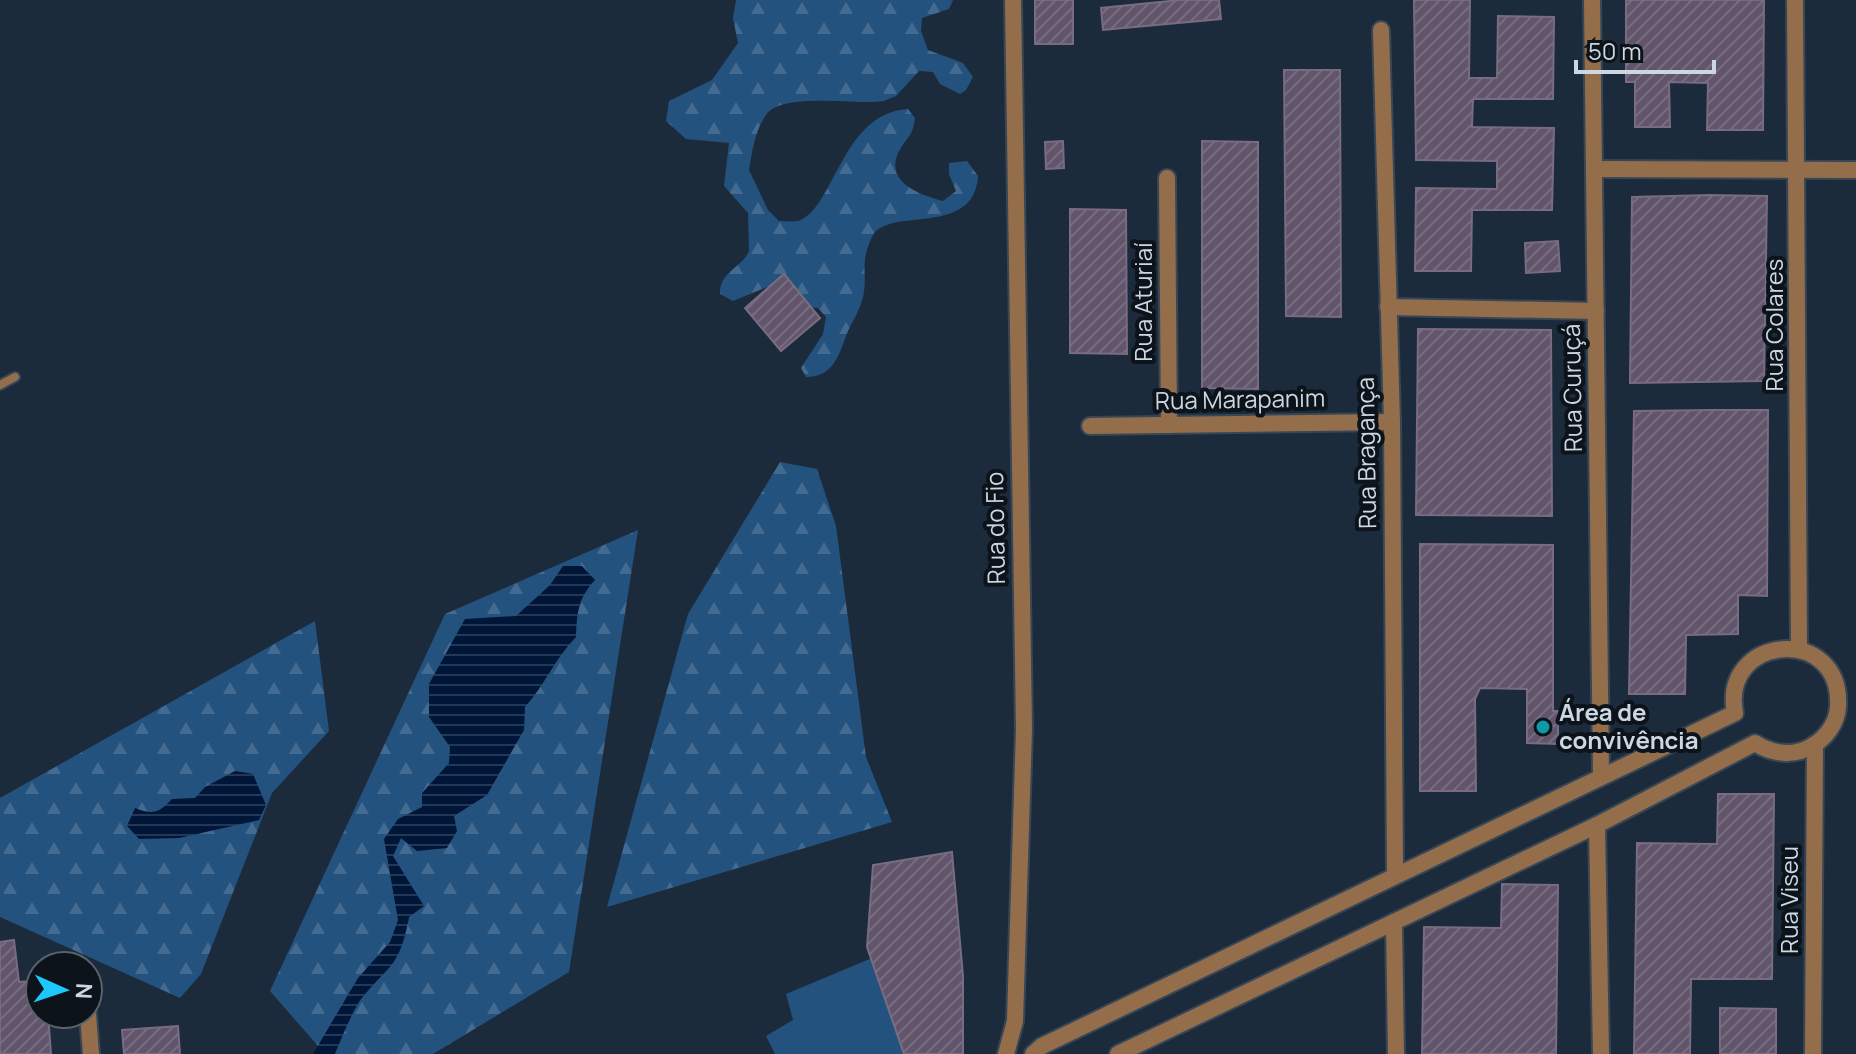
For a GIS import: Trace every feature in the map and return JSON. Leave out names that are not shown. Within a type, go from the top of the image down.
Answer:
[{"type":"street","name":"Rua do Fio","points":[[1006,1054],[1015,1021],[1024,729],[1013,0]]},
{"type":"street","name":"Rua Curuçá","points":[[1592,0],[1601,775]]},
{"type":"street","name":"Rua Colares","points":[[1795,0],[1799,649]]},
{"type":"street","name":"Rua Bragança","points":[[1381,30],[1392,422],[1395,874]]},
{"type":"street","points":[[1594,169],[1856,170]]},
{"type":"street","name":"Rua Aturiaí","points":[[1167,178],[1169,425]]},
{"type":"street","points":[[1388,307],[1596,311]]},
{"type":"street","name":"Rua Marapanim","points":[[1090,426],[1392,422]]},
{"type":"street","points":[[1033,1054],[1042,1046],[1395,874],[1735,713],[1737,682],[1747,665],[1775,649],[1799,649],[1821,661],[1831,673],[1838,693],[1832,726],[1815,745],[1788,754],[1755,743],[1597,825],[1118,1054]]},
{"type":"street","points":[[1838,693],[1856,687]]},
{"type":"street","name":"Rua Viseu","points":[[1813,1054],[1815,745]]},
{"type":"street","points":[[1597,825],[1601,1054]]},
{"type":"street","points":[[1394,922],[1396,1054]]},
{"type":"street","points":[[89,1030],[91,1054]]},
{"type":"lane","points":[[0,385],[15,377]]},
{"type":"green space","points":[[736,0],[953,0],[949,9],[922,18],[921,31],[928,50],[963,63],[973,77],[960,94],[940,84],[933,72],[919,71],[896,96],[884,101],[788,103],[775,108],[762,121],[754,141],[749,170],[768,210],[779,221],[798,221],[811,213],[868,126],[886,114],[908,109],[915,118],[914,123],[896,158],[895,168],[904,184],[943,201],[956,191],[949,174],[949,163],[967,161],[978,176],[973,195],[962,208],[947,215],[894,223],[881,228],[872,237],[866,255],[860,306],[834,362],[824,373],[816,376],[806,377],[801,368],[823,334],[826,317],[818,308],[793,306],[767,287],[733,301],[720,294],[723,280],[749,251],[748,213],[724,186],[729,143],[686,139],[666,121],[669,101],[712,80],[738,43],[733,18]]},
{"type":"green space","points":[[780,462],[817,469],[836,526],[866,757],[892,822],[607,907],[688,614]]},
{"type":"green space","points":[[638,530],[569,972],[433,1054],[325,1054],[270,991],[445,614]]},
{"type":"green space","points":[[315,621],[329,731],[272,793],[201,974],[180,998],[104,964],[104,950],[73,950],[0,917],[0,798]]},
{"type":"green space","points":[[872,958],[915,1054],[775,1054],[766,1036],[793,1020],[786,994]]},
{"type":"shaded area","points":[[563,566],[582,566],[595,580],[580,606],[576,637],[525,707],[524,730],[487,795],[454,816],[457,831],[447,848],[417,851],[401,838],[393,856],[424,906],[409,917],[396,958],[359,1002],[335,1054],[313,1054],[358,978],[390,942],[398,920],[384,839],[398,819],[422,807],[422,793],[449,763],[450,747],[429,717],[429,684],[465,619],[516,616],[550,585]]},
{"type":"shaded area","points":[[235,771],[253,774],[266,805],[259,820],[179,838],[139,839],[127,826],[135,808],[155,811],[172,799],[195,798],[205,787]]},
{"type":"building","points":[[1035,0],[1073,0],[1073,44],[1035,44]]},
{"type":"building","points":[[1180,0],[1219,0],[1221,19],[1103,30],[1101,8]]},
{"type":"building","points":[[1414,0],[1470,0],[1469,78],[1497,78],[1498,16],[1554,17],[1553,99],[1473,99],[1472,127],[1554,128],[1552,210],[1472,210],[1471,271],[1415,271],[1416,188],[1497,189],[1497,161],[1416,160]]},
{"type":"building","points":[[1626,0],[1764,0],[1763,130],[1707,130],[1708,83],[1669,82],[1670,127],[1635,127],[1635,82],[1626,82]]},
{"type":"building","points":[[1284,70],[1340,70],[1341,317],[1286,316]]},
{"type":"building","points":[[1063,141],[1064,168],[1046,169],[1045,142]]},
{"type":"building","points":[[1202,141],[1258,142],[1258,389],[1202,388]]},
{"type":"building","points":[[1767,196],[1764,381],[1630,383],[1632,197]]},
{"type":"building","points":[[1070,209],[1126,210],[1127,354],[1070,353]]},
{"type":"building","points":[[1558,241],[1560,271],[1526,273],[1525,243]]},
{"type":"building","points":[[784,274],[820,318],[781,351],[745,308]]},
{"type":"building","points":[[1418,329],[1551,330],[1552,516],[1416,515]]},
{"type":"building","points":[[1768,410],[1767,596],[1738,595],[1738,634],[1686,635],[1685,694],[1629,694],[1634,411]]},
{"type":"building","points":[[1420,544],[1553,545],[1553,711],[1558,711],[1558,744],[1527,743],[1527,689],[1480,688],[1475,699],[1476,791],[1420,791]]},
{"type":"building","points":[[1718,794],[1774,794],[1772,979],[1691,979],[1690,1054],[1634,1054],[1637,843],[1717,844]]},
{"type":"building","points":[[952,852],[963,976],[963,1054],[904,1054],[867,947],[873,865]]},
{"type":"building","points":[[1502,884],[1558,885],[1556,1054],[1422,1054],[1424,927],[1501,928]]},
{"type":"building","points":[[14,940],[19,982],[24,982],[24,1030],[49,1030],[51,1054],[0,1054],[0,942]]},
{"type":"building","points":[[1720,1008],[1776,1009],[1776,1054],[1720,1054]]},
{"type":"building","points":[[178,1026],[180,1054],[124,1054],[122,1030]]},
{"type":"place","name":"Área de convivência","points":[[1543,727]]}]
